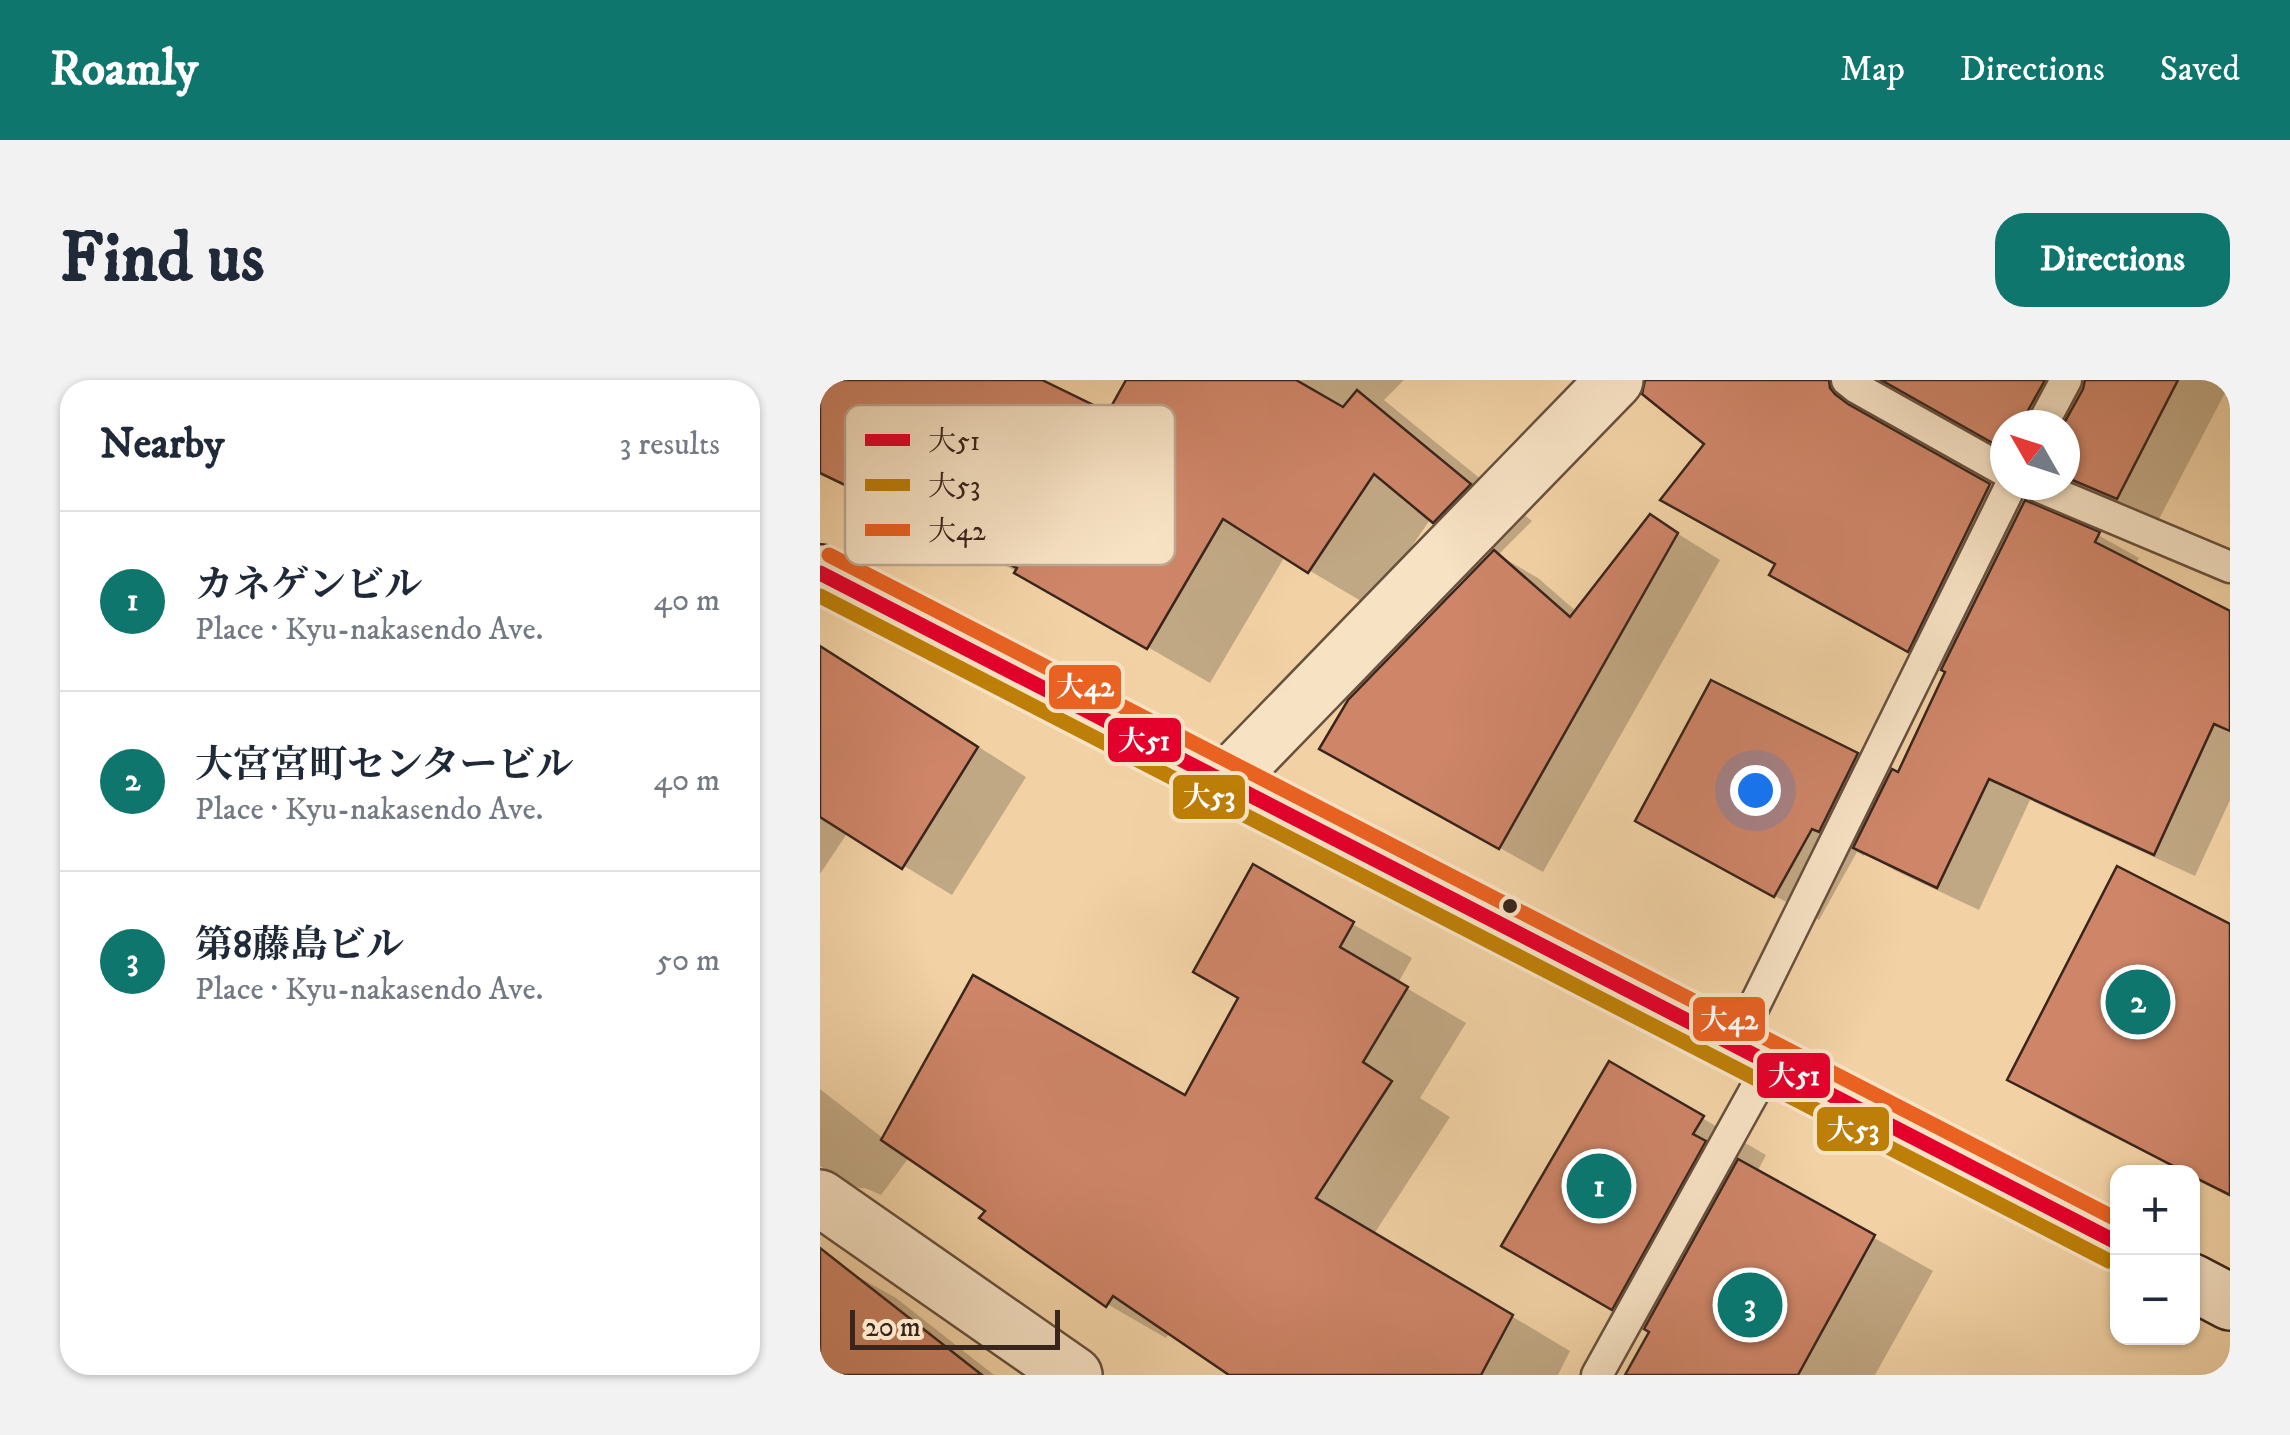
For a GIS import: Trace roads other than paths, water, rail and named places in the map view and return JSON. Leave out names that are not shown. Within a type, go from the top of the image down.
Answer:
[{"type":"main road","points":[[1226,780],[1615,380]]},
{"type":"main road","points":[[820,573],[2110,1239]]},
{"type":"main road","points":[[824,1209],[1074,1375]]},
{"type":"main road","points":[[2200,1286],[2230,1302]]},
{"type":"lane","points":[[1847,380],[1990,463]]},
{"type":"lane","points":[[2050,410],[2066,380]]},
{"type":"lane","points":[[1597,1375],[1753,1054],[2003,500]]},
{"type":"lane","points":[[2071,500],[2230,567]]},
{"type":"place","name":"大宮宮町センタービル","points":[[2138,1002]]},
{"type":"place","name":"カネゲンビル","points":[[1599,1186]]},
{"type":"place","name":"第8藤島ビル","points":[[1750,1305]]}]
